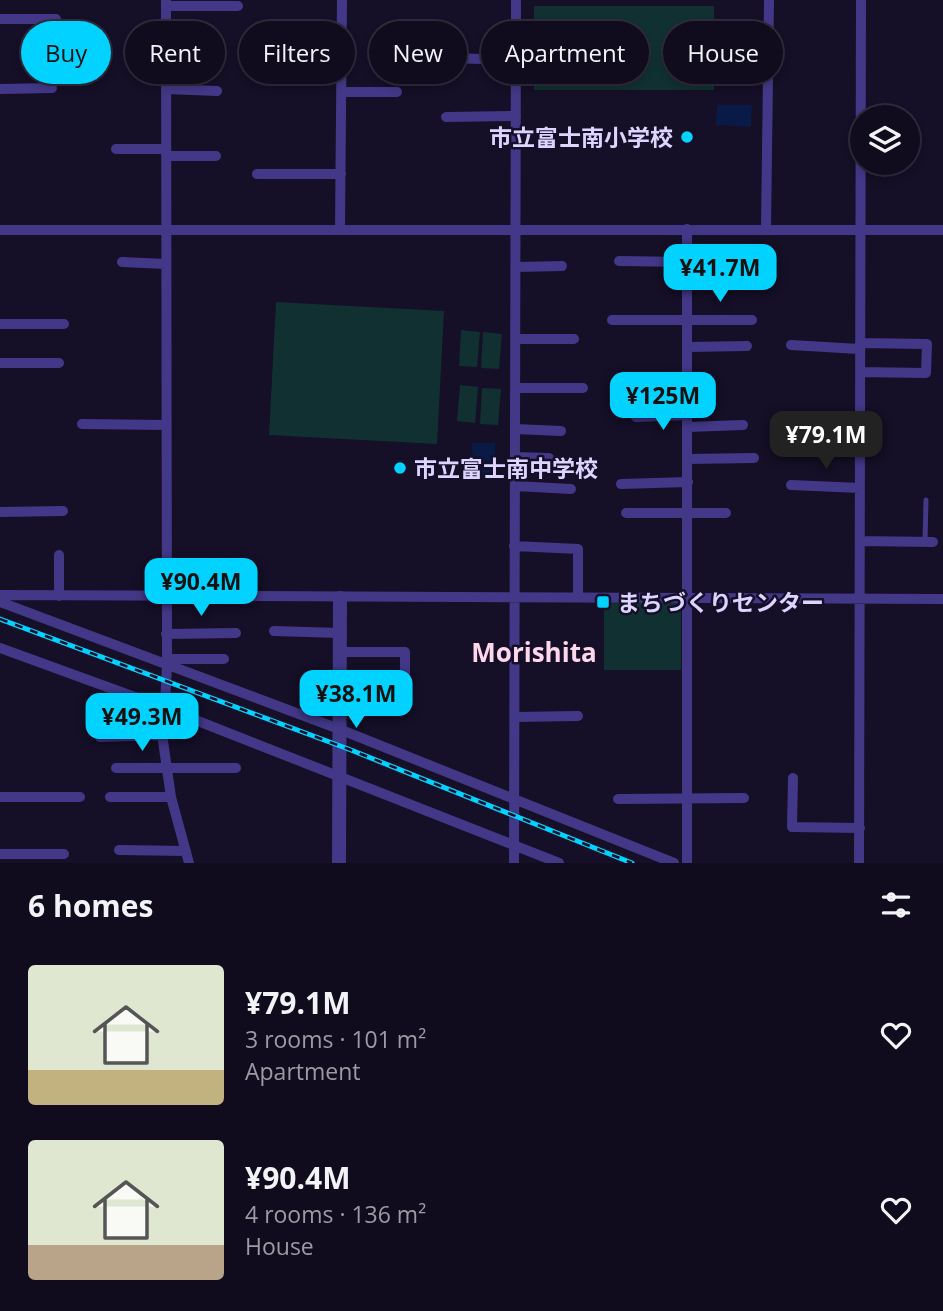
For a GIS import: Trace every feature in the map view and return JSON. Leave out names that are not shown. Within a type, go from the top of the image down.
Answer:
[{"type":"street","points":[[340,228],[342,0]]},
{"type":"street","points":[[516,0],[516,21]]},
{"type":"street","points":[[766,229],[769,0]]},
{"type":"street","points":[[859,863],[861,0]]},
{"type":"street","points":[[166,21],[166,3],[238,6]]},
{"type":"street","points":[[0,19],[57,19]]},
{"type":"street","points":[[166,84],[167,663],[163,735],[171,797],[189,863]]},
{"type":"street","points":[[514,863],[516,84]]},
{"type":"street","points":[[0,89],[52,88]]},
{"type":"street","points":[[166,89],[217,91]]},
{"type":"street","points":[[341,92],[397,92]]},
{"type":"street","points":[[446,117],[516,116]]},
{"type":"street","points":[[116,149],[216,156]]},
{"type":"street","points":[[257,174],[341,174]]},
{"type":"street","points":[[687,229],[687,863]]},
{"type":"street","points":[[0,230],[943,230]]},
{"type":"street","points":[[620,261],[686,262]]},
{"type":"street","points":[[122,262],[166,264]]},
{"type":"street","points":[[516,267],[562,266]]},
{"type":"street","points":[[612,320],[752,320]]},
{"type":"street","points":[[0,324],[64,324]]},
{"type":"street","points":[[516,339],[574,339]]},
{"type":"street","points":[[791,345],[927,344],[926,373],[860,372]]},
{"type":"street","points":[[688,347],[747,346]]},
{"type":"street","points":[[0,363],[59,363]]},
{"type":"street","points":[[515,388],[583,388]]},
{"type":"street","points":[[636,417],[688,415]]},
{"type":"street","points":[[82,424],[166,425]]},
{"type":"street","points":[[688,427],[743,425]]},
{"type":"street","points":[[515,429],[561,431]]},
{"type":"street","points":[[794,429],[860,430]]},
{"type":"street","points":[[515,457],[550,458]]},
{"type":"street","points":[[688,459],[754,458]]},
{"type":"street","points":[[621,484],[688,482]]},
{"type":"street","points":[[791,485],[860,488]]},
{"type":"street","points":[[514,486],[571,489]]},
{"type":"street","points":[[0,512],[63,511]]},
{"type":"street","points":[[626,513],[726,513]]},
{"type":"street","points":[[860,541],[929,542]]},
{"type":"street","points":[[514,547],[578,549],[579,598]]},
{"type":"street","points":[[59,555],[59,596]]},
{"type":"street","points":[[0,595],[943,599]]},
{"type":"street","points":[[339,863],[340,598]]},
{"type":"street","points":[[0,602],[339,729],[674,863]]},
{"type":"street","points":[[274,631],[340,633]]},
{"type":"street","points":[[166,634],[236,633]]},
{"type":"street","points":[[0,648],[165,708],[559,863]]},
{"type":"street","points":[[339,676],[405,677],[405,652],[340,652]]},
{"type":"street","points":[[167,663],[224,659]]},
{"type":"street","points":[[515,717],[578,716]]},
{"type":"street","points":[[100,737],[163,735]]},
{"type":"street","points":[[116,768],[236,768]]},
{"type":"street","points":[[793,778],[792,827],[860,828]]},
{"type":"street","points":[[0,797],[80,797]]},
{"type":"street","points":[[110,797],[171,797]]},
{"type":"street","points":[[618,799],[744,798]]},
{"type":"street","points":[[119,850],[186,850]]},
{"type":"street","points":[[0,854],[64,854]]},
{"type":"lane","points":[[926,500],[929,542]]},
{"type":"green space","points":[[534,6],[714,6],[714,21],[663,21],[663,84],[714,84],[714,90],[534,90],[534,84],[649,84],[649,21],[534,21]]},
{"type":"green space","points":[[276,302],[444,311],[437,444],[269,435]]},
{"type":"green space","points":[[461,330],[480,332],[477,367],[459,366]]},
{"type":"green space","points":[[483,332],[502,334],[499,369],[481,368]]},
{"type":"green space","points":[[460,385],[478,387],[475,423],[457,421]]},
{"type":"green space","points":[[482,388],[501,389],[498,425],[480,424]]},
{"type":"green space","points":[[604,603],[681,603],[681,670],[604,670]]},
{"type":"water","points":[[717,105],[752,105],[751,127],[716,125]]},
{"type":"water","points":[[472,443],[495,443],[496,478],[473,478]]},
{"type":"railway","points":[[0,619],[351,750],[632,863]]},
{"type":"place","name":"市立富士南小学校","points":[[687,137]]},
{"type":"place","name":"市立富士南中学校","points":[[400,468]]},
{"type":"place","name":"まちづくりセンター","points":[[603,602]]},
{"type":"district","name":"Morishita","points":[[534,652]]}]
